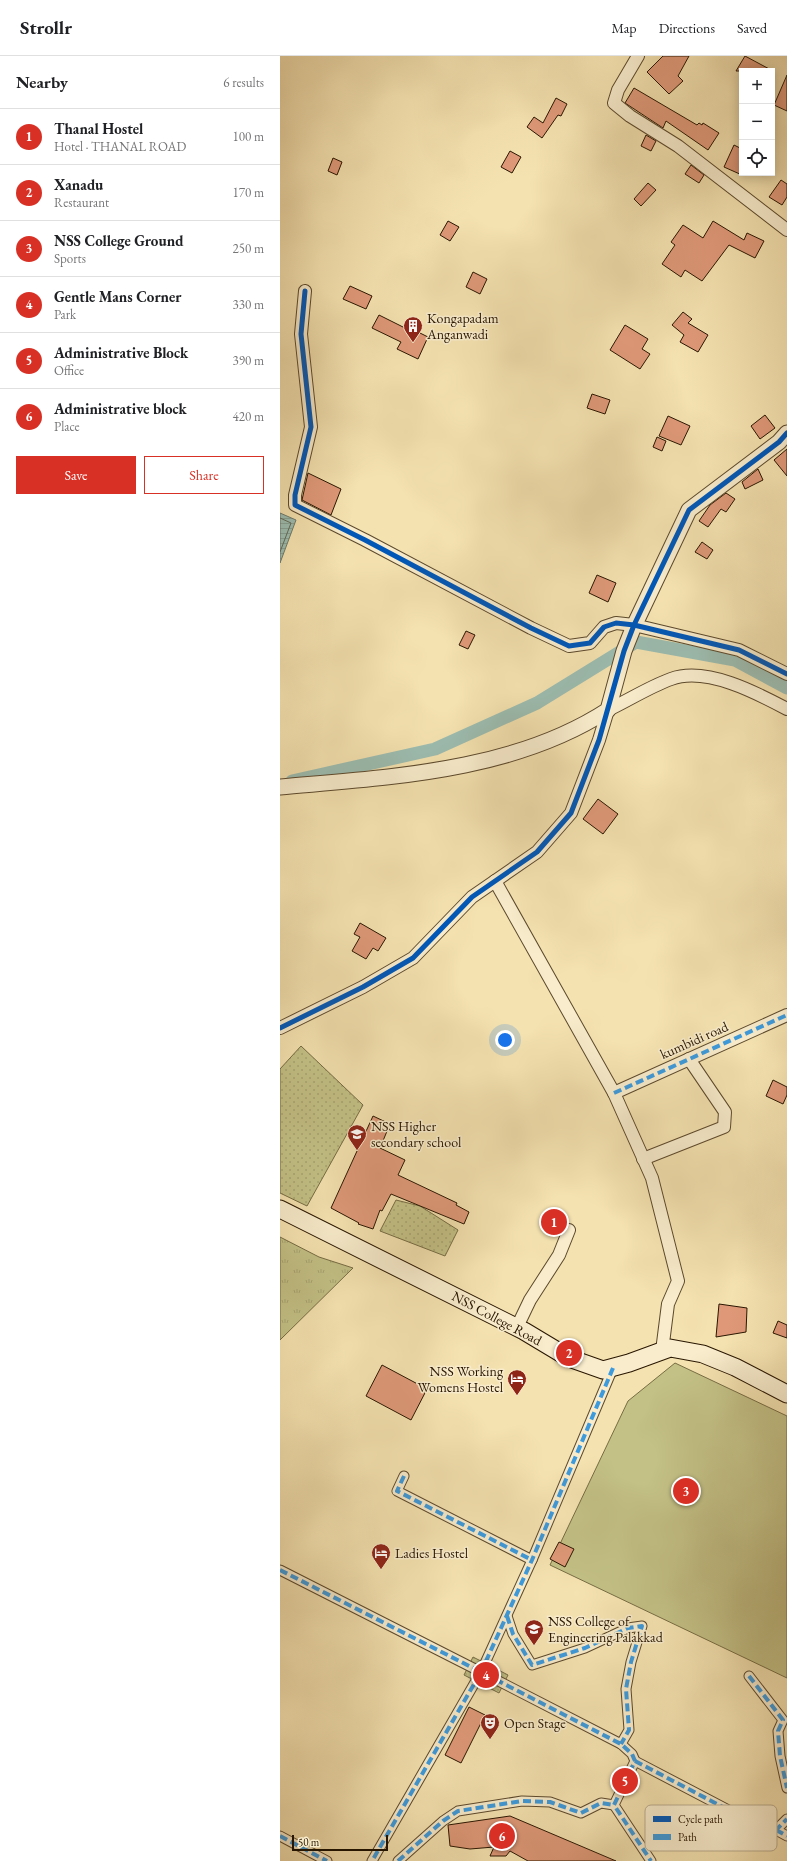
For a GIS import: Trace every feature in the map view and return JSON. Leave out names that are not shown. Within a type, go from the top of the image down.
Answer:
[{"type":"main road","name":"NSS College Road","points":[[280,1209],[533,1336],[569,1358],[603,1370],[629,1364],[670,1348],[703,1354],[787,1394]]},
{"type":"street","points":[[638,56],[618,90],[614,103],[630,116],[678,146],[787,230]]},
{"type":"street","points":[[305,291],[301,334],[311,427],[294,495],[295,505],[365,540],[531,628],[569,646],[590,643],[604,627],[616,624],[634,626],[739,650],[787,674]]},
{"type":"street","points":[[280,1028],[363,987],[413,958],[472,898],[537,852],[571,812],[599,740],[624,651],[634,626],[689,510],[779,442],[787,434]]},
{"type":"street","points":[[280,787],[425,773],[485,760],[546,742],[673,678],[702,675],[750,690],[787,709]]},
{"type":"street","points":[[495,881],[614,1093],[652,1178],[678,1281],[668,1304],[662,1351]]},
{"type":"street","name":"kumbidi road","points":[[614,1093],[787,1015]]},
{"type":"street","points":[[643,1159],[724,1127],[725,1112],[689,1059]]},
{"type":"street","points":[[533,1336],[518,1325],[530,1300],[559,1255],[569,1230]]},
{"type":"street","points":[[372,1861],[481,1672],[532,1560],[613,1368]]},
{"type":"street","points":[[404,1476],[396,1491],[532,1560]]},
{"type":"street","points":[[280,1570],[621,1744],[632,1754],[635,1760],[719,1805]]},
{"type":"street","points":[[506,1616],[513,1634],[532,1665],[586,1648],[628,1628],[642,1626],[631,1662],[626,1690],[628,1730],[621,1744]]},
{"type":"street","points":[[749,1676],[783,1720],[778,1732],[780,1756],[787,1788]]},
{"type":"street","points":[[614,1805],[635,1760]]},
{"type":"street","points":[[398,1861],[443,1821],[458,1812],[522,1801],[550,1802],[581,1813],[601,1803],[614,1805],[651,1861]]},
{"type":"street","points":[[777,1829],[787,1819]]},
{"type":"street","points":[[777,1831],[787,1836]]},
{"type":"street","points":[[280,1836],[326,1861]]},
{"type":"green space","points":[[301,1046],[363,1105],[307,1206],[280,1193],[280,1069]]},
{"type":"green space","points":[[396,1200],[420,1206],[458,1230],[445,1256],[380,1231]]},
{"type":"green space","points":[[280,1237],[319,1257],[353,1268],[280,1340]]},
{"type":"green space","points":[[675,1363],[787,1416],[787,1678],[550,1565],[628,1401]]},
{"type":"green space","points":[[473,1657],[508,1675],[499,1693],[464,1675]]},
{"type":"water","points":[[280,513],[296,520],[280,563]]},
{"type":"building","points":[[663,56],[689,56],[678,76],[683,81],[669,94],[647,72]]},
{"type":"building","points":[[745,56],[767,68],[739,68],[739,71],[736,71]]},
{"type":"building","points":[[787,75],[787,111],[775,105]]},
{"type":"building","points":[[634,88],[697,125],[699,123],[702,125],[703,123],[719,133],[708,150],[666,121],[663,128],[625,103]]},
{"type":"building","points":[[556,98],[567,104],[561,116],[558,115],[542,138],[527,127],[534,117],[543,123]]},
{"type":"building","points":[[646,135],[656,141],[651,151],[641,146]]},
{"type":"building","points":[[734,145],[739,148],[739,174],[724,167]]},
{"type":"building","points":[[510,151],[521,157],[512,173],[501,167]]},
{"type":"building","points":[[333,158],[342,162],[337,175],[328,171]]},
{"type":"building","points":[[691,165],[704,175],[699,183],[685,174]]},
{"type":"building","points":[[781,180],[787,184],[787,197],[782,205],[769,197]]},
{"type":"building","points":[[648,183],[656,190],[641,206],[634,199]]},
{"type":"building","points":[[448,221],[459,227],[450,241],[440,235]]},
{"type":"building","points":[[713,221],[744,240],[747,233],[764,241],[755,258],[729,245],[702,281],[685,270],[681,277],[662,264],[675,245],[671,242],[683,225],[703,238]]},
{"type":"building","points":[[473,272],[487,279],[480,294],[466,287]]},
{"type":"building","points":[[350,286],[372,296],[366,309],[343,299]]},
{"type":"building","points":[[683,312],[692,319],[688,323],[708,335],[698,352],[680,342],[684,335],[672,325]]},
{"type":"building","points":[[379,315],[407,329],[408,327],[428,337],[418,359],[397,349],[401,342],[372,328]]},
{"type":"building","points":[[625,325],[648,339],[642,349],[650,354],[640,369],[610,350]]},
{"type":"building","points":[[592,394],[610,400],[605,414],[587,408]]},
{"type":"building","points":[[765,415],[775,428],[760,439],[751,426]]},
{"type":"building","points":[[668,416],[690,426],[681,445],[659,436]]},
{"type":"building","points":[[657,437],[666,441],[662,451],[653,447]]},
{"type":"building","points":[[787,449],[787,476],[774,460]]},
{"type":"building","points":[[758,469],[763,480],[745,489],[742,482]]},
{"type":"building","points":[[308,473],[341,489],[331,515],[302,500]]},
{"type":"building","points":[[726,493],[735,499],[726,512],[721,509],[708,527],[699,521],[710,505]]},
{"type":"building","points":[[702,542],[713,550],[707,559],[695,552]]},
{"type":"building","points":[[597,575],[616,583],[608,602],[589,593]]},
{"type":"building","points":[[466,631],[475,635],[468,649],[459,645]]},
{"type":"building","points":[[598,799],[618,814],[603,834],[583,819]]},
{"type":"building","points":[[360,923],[386,938],[378,951],[373,948],[366,959],[352,951],[360,937],[354,934]]},
{"type":"building","points":[[773,1080],[787,1087],[787,1095],[783,1104],[766,1096]]},
{"type":"building","points":[[373,1116],[390,1124],[380,1148],[405,1160],[398,1175],[457,1203],[456,1205],[469,1212],[464,1224],[391,1194],[382,1211],[380,1210],[373,1229],[358,1224],[359,1223],[331,1208]]},
{"type":"building","points":[[547,1211],[567,1222],[562,1227],[560,1233],[541,1223]]},
{"type":"building","points":[[719,1304],[747,1308],[746,1332],[716,1337]]},
{"type":"building","points":[[778,1321],[787,1325],[787,1338],[773,1333]]},
{"type":"building","points":[[382,1365],[427,1389],[411,1420],[366,1396]]},
{"type":"building","points":[[559,1542],[574,1549],[565,1567],[550,1559]]},
{"type":"building","points":[[469,1707],[485,1715],[461,1763],[445,1755]]},
{"type":"building","points":[[510,1816],[616,1861],[528,1861],[510,1851],[506,1856],[490,1856],[494,1847],[470,1849],[450,1846],[448,1825]]},
{"type":"waterway","points":[[292,781],[435,749],[537,703],[636,642],[735,660],[787,688]]},
{"type":"marked path","points":[[614,1093],[787,1015]]},
{"type":"marked path","points":[[613,1368],[532,1560],[481,1672],[621,1744],[632,1754],[635,1761],[614,1805],[651,1861]]},
{"type":"marked path","points":[[404,1476],[397,1491],[532,1560]]},
{"type":"marked path","points":[[280,1570],[481,1672],[372,1861]]},
{"type":"marked path","points":[[507,1616],[513,1634],[532,1665],[585,1648],[628,1628],[642,1626],[631,1662],[626,1689],[629,1730],[621,1744]]},
{"type":"marked path","points":[[749,1676],[783,1720],[778,1731],[780,1756],[787,1788]]},
{"type":"marked path","points":[[635,1761],[719,1805]]},
{"type":"marked path","points":[[398,1861],[443,1821],[458,1811],[522,1801],[550,1802],[581,1813],[601,1803],[614,1805]]},
{"type":"marked path","points":[[777,1829],[787,1819]]},
{"type":"marked path","points":[[777,1831],[787,1836]]},
{"type":"marked path","points":[[280,1836],[327,1861]]},
{"type":"cycle path","points":[[305,291],[301,334],[311,427],[295,495],[295,505],[365,540],[531,628],[569,646],[590,643],[604,627],[616,623],[634,625],[739,650],[787,674]]},
{"type":"cycle path","points":[[280,1028],[363,987],[413,958],[472,897],[537,852],[571,813],[599,740],[624,651],[634,625],[689,510],[779,442],[787,433]]},
{"type":"place","name":"Kongapadam Anganwadi","points":[[413,343]]},
{"type":"place","name":"NSS Higher secondary school","points":[[357,1151]]},
{"type":"place","name":"Thanal Hostel","points":[[554,1222]]},
{"type":"place","name":"Xanadu","points":[[569,1353]]},
{"type":"place","name":"NSS Working Womens Hostel","points":[[517,1396]]},
{"type":"place","name":"NSS College Ground","points":[[686,1491]]},
{"type":"place","name":"Ladies Hostel","points":[[381,1570]]},
{"type":"place","name":"NSS College of Engineering Palakkad","points":[[534,1646]]},
{"type":"place","name":"Gentle Mans Corner","points":[[486,1675]]},
{"type":"place","name":"Open Stage","points":[[490,1740]]},
{"type":"place","name":"Administrative Block","points":[[625,1781]]},
{"type":"place","name":"Administrative block","points":[[502,1836]]}]
